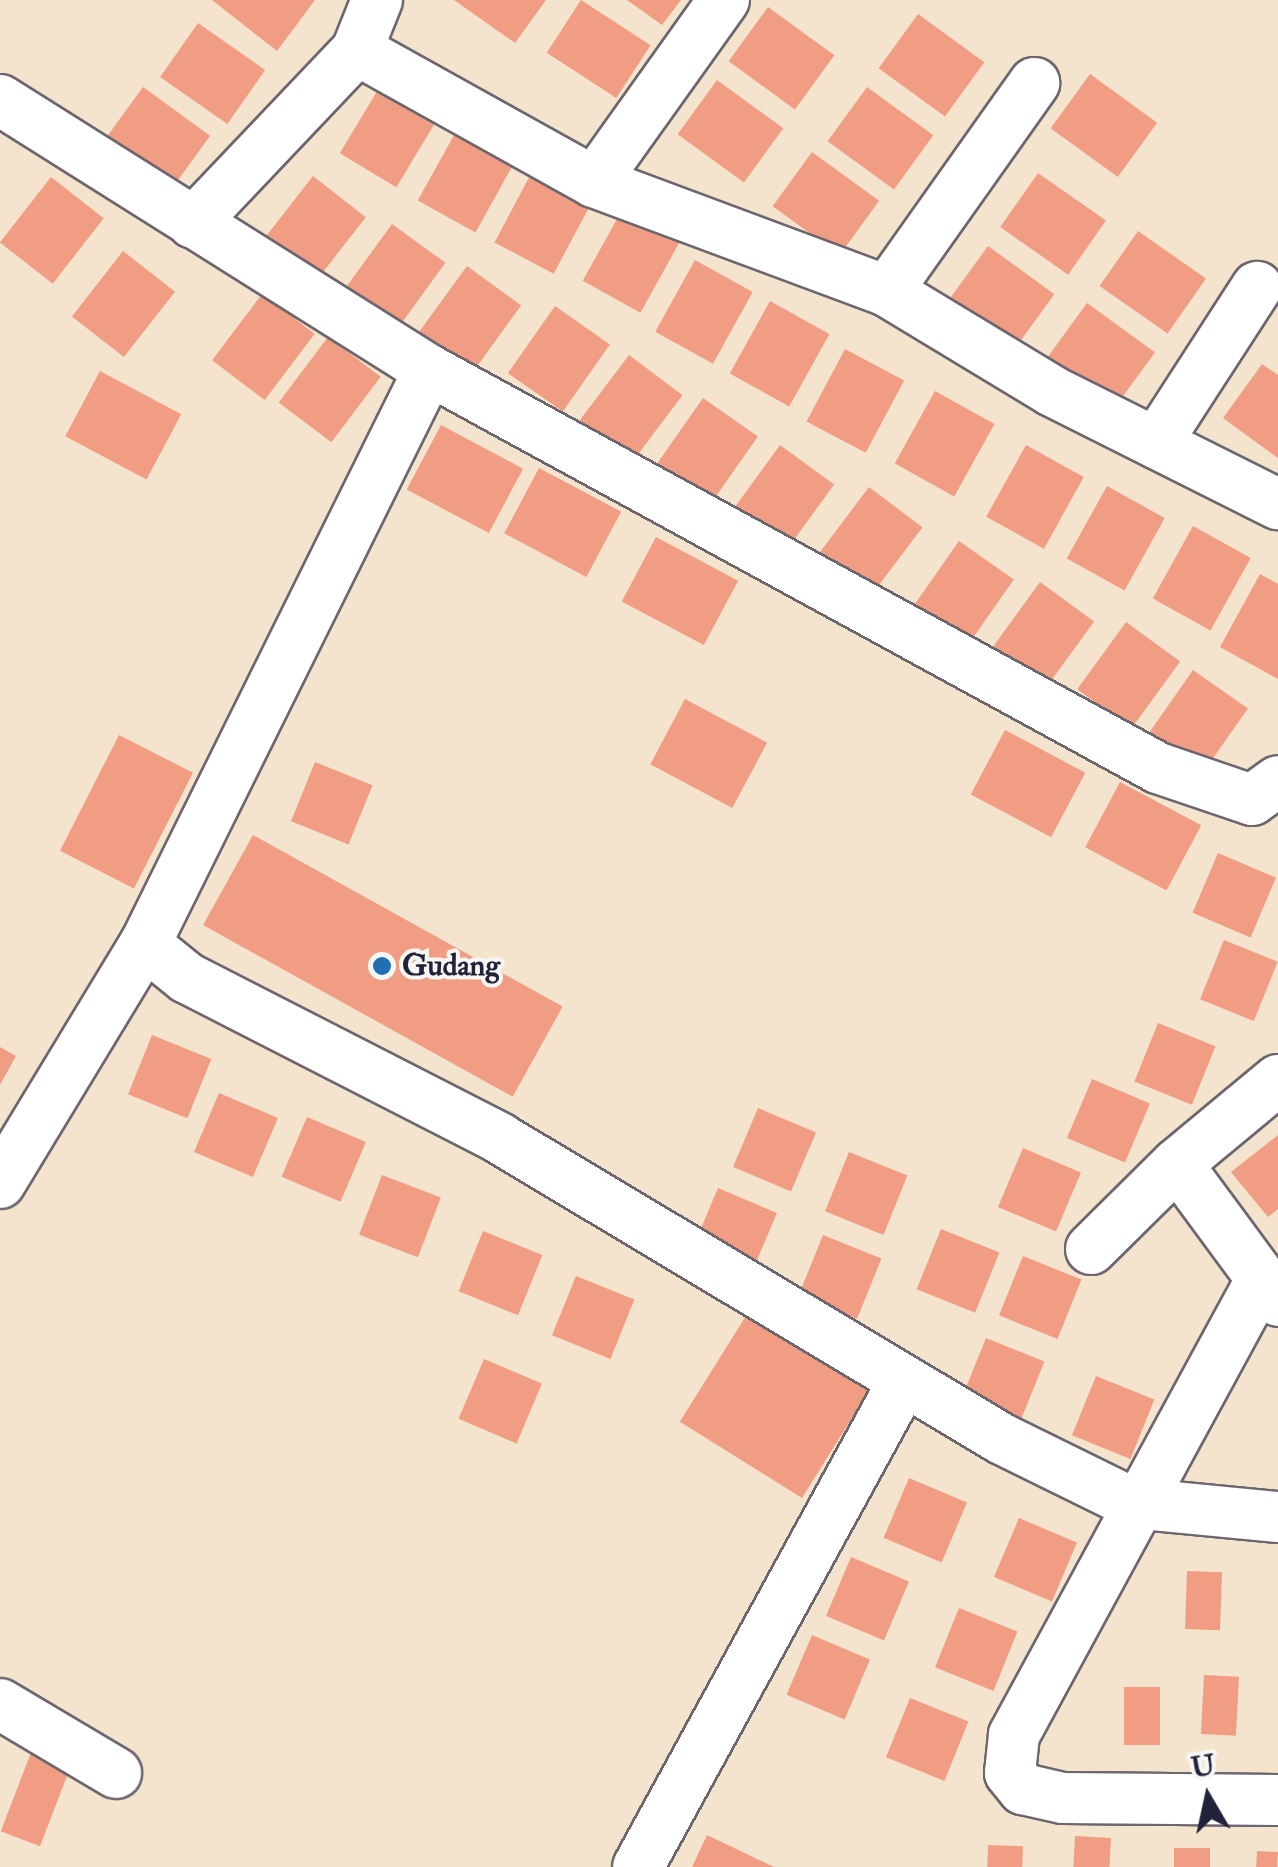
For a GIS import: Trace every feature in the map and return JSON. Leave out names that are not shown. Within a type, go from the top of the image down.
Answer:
[{"type":"street","points":[[193,223],[356,50],[377,0]]},
{"type":"street","points":[[594,182],[724,0]]},
{"type":"street","points":[[356,50],[594,182],[887,291],[1156,443],[1278,504]]},
{"type":"street","points":[[887,291],[1034,83]]},
{"type":"street","points":[[0,100],[430,370],[1158,768],[1252,800],[1278,780]]},
{"type":"street","points":[[1156,443],[1256,287]]},
{"type":"street","points":[[0,1183],[145,944],[430,370]]},
{"type":"street","points":[[145,944],[188,978],[499,1138],[902,1384],[1132,1503],[1278,1516]]},
{"type":"street","points":[[1091,1250],[1177,1164],[1278,1080]]},
{"type":"street","points":[[1177,1164],[1270,1291],[1132,1503],[1014,1735],[1010,1774],[1024,1789],[1063,1798],[1278,1800]]},
{"type":"street","points":[[638,1867],[902,1384]]},
{"type":"street","points":[[0,1704],[116,1773]]},
{"type":"building","points":[[212,0],[315,0],[277,51]]},
{"type":"building","points":[[454,0],[546,0],[515,43]]},
{"type":"building","points":[[581,0],[651,45],[616,98],[547,53]]},
{"type":"building","points":[[627,0],[681,0],[662,25]]},
{"type":"building","points":[[768,7],[834,55],[795,109],[729,61]]},
{"type":"building","points":[[918,14],[984,62],[945,116],[879,68]]},
{"type":"building","points":[[198,23],[265,70],[227,124],[160,77]]},
{"type":"building","points":[[1090,74],[1157,123],[1118,177],[1051,128]]},
{"type":"building","points":[[717,80],[783,128],[744,182],[678,134]]},
{"type":"building","points":[[382,83],[439,117],[396,187],[340,153]]},
{"type":"building","points":[[143,87],[210,136],[171,190],[104,141]]},
{"type":"building","points":[[867,87],[933,135],[894,189],[828,141]]},
{"type":"building","points":[[458,128],[516,160],[475,233],[418,201]]},
{"type":"building","points":[[812,152],[879,201],[840,255],[773,206]]},
{"type":"building","points":[[533,170],[592,201],[554,274],[495,242]]},
{"type":"building","points":[[1038,173],[1106,221],[1068,275],[1000,227]]},
{"type":"building","points":[[313,176],[366,217],[315,283],[262,241]]},
{"type":"building","points":[[51,177],[104,218],[53,284],[0,242]]},
{"type":"building","points":[[622,210],[680,242],[640,313],[583,281]]},
{"type":"building","points":[[392,224],[445,263],[397,330],[343,291]]},
{"type":"building","points":[[1138,231],[1206,279],[1168,333],[1100,286]]},
{"type":"building","points":[[988,246],[1054,294],[1015,348],[949,300]]},
{"type":"building","points":[[123,251],[175,292],[124,357],[72,316]]},
{"type":"building","points":[[695,260],[753,292],[713,364],[655,332]]},
{"type":"building","points":[[467,266],[521,305],[474,371],[419,332]]},
{"type":"building","points":[[262,294],[315,334],[265,400],[212,360]]},
{"type":"building","points":[[770,301],[829,334],[789,407],[730,374]]},
{"type":"building","points":[[1087,303],[1155,352],[1116,407],[1048,357]]},
{"type":"building","points":[[555,306],[610,344],[563,412],[508,373]]},
{"type":"building","points":[[328,337],[381,377],[331,442],[279,402]]},
{"type":"building","points":[[845,349],[904,380],[866,453],[807,421]]},
{"type":"building","points":[[629,355],[683,395],[633,462],[579,421]]},
{"type":"building","points":[[1262,364],[1278,375],[1278,458],[1223,418]]},
{"type":"building","points":[[100,371],[181,414],[146,480],[65,436]]},
{"type":"building","points":[[935,391],[994,424],[954,497],[895,464]]},
{"type":"building","points":[[703,398],[758,436],[711,504],[656,465]]},
{"type":"building","points":[[441,425],[523,469],[489,533],[407,489]]},
{"type":"building","points":[[780,445],[834,484],[785,552],[731,512]]},
{"type":"building","points":[[1026,445],[1084,477],[1044,549],[986,517]]},
{"type":"building","points":[[539,468],[621,512],[586,577],[504,533]]},
{"type":"building","points":[[1107,486],[1165,518],[1124,591],[1067,559]]},
{"type":"building","points":[[869,487],[923,527],[873,593],[820,552]]},
{"type":"building","points":[[1193,526],[1251,558],[1210,631],[1153,599]]},
{"type":"building","points":[[656,537],[738,581],[704,645],[622,601]]},
{"type":"building","points":[[959,541],[1014,579],[967,647],[912,608]]},
{"type":"building","points":[[1260,574],[1278,584],[1278,679],[1220,647]]},
{"type":"building","points":[[1040,582],[1094,621],[1045,689],[991,649]]},
{"type":"building","points":[[1126,622],[1180,661],[1131,729],[1077,689]]},
{"type":"building","points":[[1193,670],[1248,708],[1200,776],[1145,738]]},
{"type":"building","points":[[685,699],[767,743],[732,808],[650,764]]},
{"type":"building","points":[[1005,730],[1085,773],[1051,837],[971,794]]},
{"type":"building","points":[[119,735],[193,773],[134,889],[60,851]]},
{"type":"building","points":[[315,762],[372,785],[349,845],[291,821]]},
{"type":"building","points":[[1120,782],[1201,825],[1166,891],[1085,847]]},
{"type":"building","name":"Gudang","points":[[253,835],[563,1007],[513,1097],[203,925]]},
{"type":"building","points":[[1218,853],[1276,878],[1251,937],[1193,913]]},
{"type":"building","points":[[1224,940],[1278,962],[1254,1021],[1200,999]]},
{"type":"building","points":[[1158,1023],[1215,1046],[1192,1105],[1134,1081]]},
{"type":"building","points":[[152,1035],[211,1059],[187,1118],[128,1094]]},
{"type":"building","points":[[0,1047],[16,1056],[0,1085]]},
{"type":"building","points":[[1092,1079],[1150,1104],[1125,1163],[1067,1138]]},
{"type":"building","points":[[219,1093],[278,1118],[253,1177],[194,1152]]},
{"type":"building","points":[[758,1108],[816,1133],[791,1192],[733,1167]]},
{"type":"building","points":[[307,1117],[366,1142],[341,1202],[282,1177]]},
{"type":"building","points":[[1278,1135],[1278,1209],[1268,1217],[1231,1172]]},
{"type":"building","points":[[1023,1148],[1081,1173],[1056,1232],[998,1207]]},
{"type":"building","points":[[849,1152],[907,1176],[883,1235],[825,1211]]},
{"type":"building","points":[[382,1175],[441,1198],[418,1257],[359,1235]]},
{"type":"building","points":[[718,1188],[777,1213],[752,1272],[693,1247]]},
{"type":"building","points":[[941,1229],[999,1253],[975,1313],[917,1289]]},
{"type":"building","points":[[483,1231],[542,1255],[518,1315],[459,1291]]},
{"type":"building","points":[[823,1235],[881,1259],[857,1319],[799,1295]]},
{"type":"building","points":[[1023,1256],[1081,1280],[1057,1339],[999,1315]]},
{"type":"building","points":[[576,1276],[634,1300],[610,1359],[552,1335]]},
{"type":"building","points":[[754,1303],[876,1379],[802,1498],[680,1422]]},
{"type":"building","points":[[986,1338],[1044,1362],[1020,1422],[962,1398]]},
{"type":"building","points":[[484,1359],[542,1384],[517,1443],[459,1419]]},
{"type":"building","points":[[1096,1376],[1154,1400],[1130,1459],[1072,1435]]},
{"type":"building","points":[[909,1478],[967,1503],[942,1562],[884,1538]]},
{"type":"building","points":[[1019,1518],[1077,1543],[1052,1602],[994,1577]]},
{"type":"building","points":[[851,1557],[909,1582],[884,1641],[826,1616]]},
{"type":"building","points":[[1187,1571],[1222,1572],[1220,1630],[1185,1629]]},
{"type":"building","points":[[959,1608],[1017,1632],[993,1691],[935,1667]]},
{"type":"building","points":[[812,1635],[870,1660],[845,1719],[787,1695]]},
{"type":"building","points":[[1204,1675],[1239,1677],[1236,1736],[1201,1734]]},
{"type":"building","points":[[1124,1687],[1160,1687],[1160,1745],[1124,1745]]},
{"type":"building","points":[[910,1698],[968,1722],[944,1781],[886,1757]]},
{"type":"building","points":[[32,1750],[71,1765],[40,1846],[1,1831]]},
{"type":"building","points":[[707,1835],[774,1867],[692,1867]]},
{"type":"building","points":[[1075,1836],[1111,1838],[1109,1867],[1073,1867]]},
{"type":"building","points":[[988,1845],[1023,1846],[1022,1867],[987,1867]]},
{"type":"building","points":[[1174,1848],[1210,1848],[1210,1867],[1174,1867]]},
{"type":"building","points":[[1257,1851],[1278,1852],[1277,1867],[1256,1867]]},
{"type":"place","name":"Gudang","points":[[382,966]]}]
